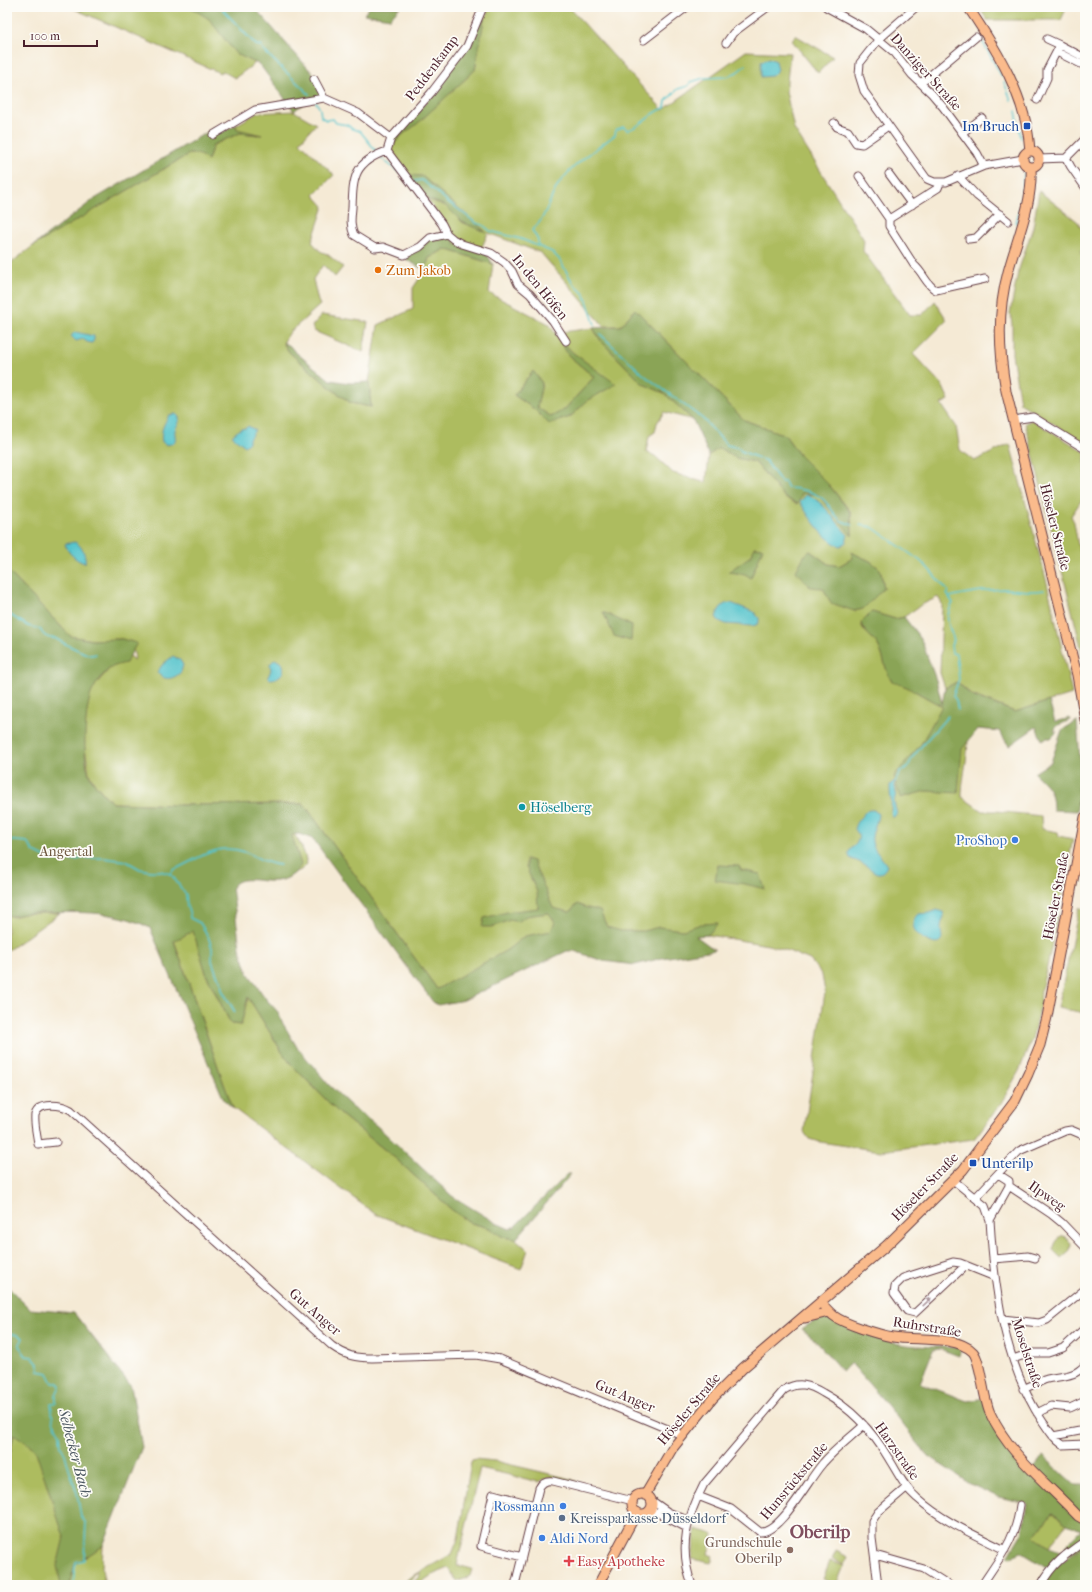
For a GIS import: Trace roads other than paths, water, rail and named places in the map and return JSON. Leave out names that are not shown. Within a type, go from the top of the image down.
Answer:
[{"type":"main road","points":[[968,7],[994,47],[1015,90],[1024,116],[1030,151]]},
{"type":"main road","points":[[1030,151],[1036,153],[1039,159],[1036,165],[1031,167],[1026,165],[1022,159],[1025,154],[1030,151]]},
{"type":"main road","name":"Höseler Straße","points":[[1031,167],[1032,175],[1025,216],[1008,273],[1000,316],[1002,368],[1013,420],[1076,675],[1085,720]]},
{"type":"main road","name":"Höseler Straße","points":[[648,1497],[661,1466],[682,1435],[713,1398],[742,1368],[821,1303],[886,1246],[953,1180],[977,1152],[1015,1101],[1040,1045],[1047,1017],[1085,817]]},
{"type":"main road","name":"Ruhrstraße","points":[[821,1303],[834,1316],[879,1334],[894,1338],[953,1342],[962,1345],[973,1352],[978,1361],[985,1398],[990,1413],[1006,1441],[1017,1456],[1078,1516],[1085,1520]]},
{"type":"main road","points":[[803,1318],[829,1312]]},
{"type":"main road","points":[[638,1495],[648,1497],[652,1505],[648,1512],[643,1514],[637,1512],[633,1507],[633,1501],[638,1495]]},
{"type":"main road","points":[[598,1585],[637,1512]]},
{"type":"street","name":"Peddenkamp","points":[[391,138],[452,68],[467,46],[483,7]]},
{"type":"street","points":[[644,40],[687,7]]},
{"type":"street","points":[[726,43],[733,33],[768,7]]},
{"type":"street","name":"Danziger Straße","points":[[826,7],[837,9],[879,39],[894,53],[912,75],[932,94],[962,133],[984,166]]},
{"type":"street","points":[[916,7],[879,39],[860,63],[859,75],[864,91],[888,126],[927,179],[940,183],[984,166],[1022,159]]},
{"type":"street","points":[[921,83],[976,37]]},
{"type":"street","points":[[1047,39],[1058,49],[1085,66]]},
{"type":"street","points":[[1058,49],[1085,58]]},
{"type":"street","points":[[1037,100],[1047,78],[1047,70],[1058,49]]},
{"type":"street","points":[[314,79],[324,98]]},
{"type":"street","points":[[213,135],[255,110],[324,98],[358,113],[391,138],[387,151],[364,163],[359,168],[353,180],[350,222],[354,235],[375,248],[383,247],[404,255],[420,247],[430,238],[447,234]]},
{"type":"street","name":"Danziger Straße","points":[[962,133],[982,118]]},
{"type":"street","points":[[834,123],[837,127],[848,131],[856,143],[862,144],[888,126]]},
{"type":"street","points":[[1039,159],[1066,158],[1085,139]]},
{"type":"street","name":"In den Höfen","points":[[387,151],[442,224],[447,234],[462,244],[491,253],[504,262],[512,271],[518,284],[530,294],[566,341]]},
{"type":"street","points":[[1066,158],[1085,187]]},
{"type":"street","points":[[890,174],[912,205]]},
{"type":"street","points":[[859,176],[889,219],[889,226],[894,235],[932,288],[936,290],[985,279]]},
{"type":"street","points":[[958,176],[977,196],[1008,221]]},
{"type":"street","points":[[889,219],[938,188],[940,183]]},
{"type":"street","points":[[969,239],[976,238],[1000,214]]},
{"type":"street","points":[[1013,420],[1034,417],[1085,448]]},
{"type":"street","name":"Gut Anger","points":[[56,1142],[38,1144],[36,1115],[38,1110],[44,1107],[58,1106],[72,1110],[332,1346],[345,1354],[359,1358],[476,1355],[500,1359],[682,1435]]},
{"type":"street","points":[[976,1197],[1019,1151],[1064,1131],[1071,1130],[1085,1136]]},
{"type":"street","points":[[990,1220],[1009,1186],[1009,1181],[998,1174]]},
{"type":"street","name":"Moselstraße","points":[[953,1180],[976,1197],[985,1206],[990,1220],[994,1277],[1002,1319],[1023,1389],[1037,1413],[1056,1440],[1063,1445],[1085,1444]]},
{"type":"street","name":"Ilpweg","points":[[1009,1186],[1057,1218],[1085,1247]]},
{"type":"street","points":[[993,1259],[1028,1256],[1035,1258]]},
{"type":"street","points":[[966,1265],[915,1313],[907,1310],[894,1293],[895,1286],[903,1278],[953,1262],[966,1265],[994,1277]]},
{"type":"street","points":[[1002,1319],[1039,1323],[1047,1320],[1084,1290]]},
{"type":"street","points":[[1013,1359],[1030,1352],[1048,1353],[1063,1348],[1085,1328]]},
{"type":"street","points":[[1023,1389],[1045,1380],[1062,1377],[1076,1372],[1085,1365]]},
{"type":"street","name":"Harzstraße","points":[[692,1585],[686,1556],[688,1524],[692,1508],[704,1484],[784,1390],[789,1386],[799,1384],[820,1391],[839,1402],[864,1425],[881,1447],[906,1488],[932,1510],[978,1537],[1005,1550]]},
{"type":"street","points":[[1037,1413],[1051,1406],[1070,1408],[1085,1401]]},
{"type":"street","name":"Hunsrückstraße","points":[[698,1496],[731,1509],[760,1532],[769,1531],[780,1521],[792,1506],[822,1464],[864,1425]]},
{"type":"street","points":[[1053,1436],[1085,1430]]},
{"type":"street","points":[[515,1585],[540,1485],[545,1481],[550,1480],[633,1501]]},
{"type":"street","points":[[878,1585],[872,1538],[872,1521],[878,1512],[906,1488]]},
{"type":"street","points":[[522,1557],[481,1546],[493,1494],[535,1505]]},
{"type":"street","points":[[648,1497],[668,1512],[688,1524]]},
{"type":"street","points":[[982,1585],[1005,1550],[1014,1532],[1019,1517],[1020,1505]]},
{"type":"street","points":[[648,1512],[656,1512],[688,1524]]},
{"type":"street","points":[[1041,1585],[1052,1567],[1085,1541]]},
{"type":"street","points":[[875,1555],[924,1569],[949,1585]]},
{"type":"water","points":[[769,58],[776,61],[778,70],[772,76],[761,77],[761,62]]},
{"type":"water","points":[[75,332],[94,336],[94,340],[92,343],[83,339],[76,341],[71,336]]},
{"type":"water","points":[[176,414],[179,417],[179,423],[175,430],[175,441],[174,443],[167,445],[162,442],[163,428],[169,415]]},
{"type":"water","points":[[248,426],[255,430],[249,439],[249,442],[245,446],[232,436],[240,429]]},
{"type":"water","points":[[806,495],[817,500],[823,505],[848,535],[846,542],[841,546],[829,540],[807,514],[800,502]]},
{"type":"water","points":[[74,542],[79,545],[83,551],[85,563],[75,558],[66,547],[65,544]]},
{"type":"water","points":[[731,603],[754,612],[759,618],[759,623],[752,626],[726,624],[719,621],[716,617],[720,609],[723,605]]},
{"type":"water","points":[[173,656],[180,660],[183,665],[181,672],[172,678],[163,677],[157,672],[163,664]]},
{"type":"water","points":[[275,659],[282,663],[284,669],[279,676],[270,679],[268,677],[271,670],[270,664]]},
{"type":"water","points":[[894,781],[896,793],[894,802],[897,814],[892,817],[890,785]]},
{"type":"water","points":[[874,810],[878,814],[873,832],[872,843],[887,866],[882,872],[879,873],[876,873],[863,864],[850,858],[849,855],[850,850],[858,840],[858,834],[855,826],[865,812]]},
{"type":"water","points":[[936,910],[943,912],[944,916],[941,925],[942,939],[936,944],[931,943],[921,937],[914,929],[913,924],[914,919],[918,914],[930,913]]},
{"type":"waterway","points":[[222,7],[223,10],[256,45],[262,46],[263,50],[309,94]]},
{"type":"waterway","points":[[981,39],[1002,77]]},
{"type":"waterway","points":[[538,246],[538,240],[532,230],[541,220],[560,182],[579,162],[615,135],[616,130],[623,127],[628,130],[633,128],[665,108],[666,101],[678,89],[688,86],[691,82],[704,78],[727,77],[746,65]]},
{"type":"waterway","points":[[1004,82],[1011,100]]},
{"type":"waterway","points":[[316,102],[320,109],[321,117],[326,120],[333,119],[336,123],[348,125],[352,129],[360,131],[376,151]]},
{"type":"waterway","points":[[1016,111],[1021,138]]},
{"type":"waterway","points":[[381,158],[400,173]]},
{"type":"waterway","points":[[1016,223],[1021,201],[1024,172]]},
{"type":"waterway","points":[[415,181],[422,180],[448,203],[490,231],[521,239],[552,252],[559,259],[573,283],[585,295],[595,325]]},
{"type":"waterway","points":[[600,334],[644,375],[703,419],[727,445],[739,448],[741,451],[766,461],[781,482],[785,482],[788,488],[802,490],[816,495],[824,500],[840,520],[852,525]]},
{"type":"waterway","points":[[860,525],[872,527],[919,560],[948,591],[947,594],[953,603],[950,608],[948,621],[954,640],[951,645],[952,653],[956,654],[959,679],[953,696],[956,700],[958,710]]},
{"type":"waterway","points":[[949,597],[996,589],[1023,591],[1044,590]]},
{"type":"waterway","points":[[7,613],[28,626],[40,629],[44,635],[50,638],[55,638],[90,655],[96,654]]},
{"type":"waterway","points":[[895,782],[900,772],[908,767],[912,758],[948,716]]},
{"type":"waterway","points":[[7,840],[27,842],[34,852],[50,860],[104,858],[126,861],[140,869],[160,871],[171,874],[186,895],[190,918],[200,923],[208,936],[212,948],[212,961],[217,975],[221,980],[222,990],[235,1012]]},
{"type":"waterway","points":[[171,874],[173,870],[199,857],[216,850],[225,849],[234,849],[245,852],[266,862],[280,865]]},
{"type":"waterway","name":"Selbecker Bach","points":[[7,1333],[18,1335],[23,1338],[19,1346],[26,1356],[32,1357],[39,1365],[39,1371],[48,1373],[53,1383],[58,1383],[60,1386],[56,1395],[56,1403],[51,1403],[53,1421],[60,1435],[61,1447],[65,1454],[77,1493],[81,1517],[86,1523],[84,1560],[76,1562],[74,1585]]},
{"type":"place","name":"Im Bruch","points":[[1027,126]]},
{"type":"place","name":"Zum Jakob","points":[[378,270]]},
{"type":"place","name":"Höselberg","points":[[522,807]]},
{"type":"place","name":"ProShop","points":[[1015,840]]},
{"type":"place","name":"Unterilp","points":[[973,1163]]},
{"type":"place","name":"Rossmann","points":[[563,1506]]},
{"type":"place","name":"Kreissparkasse Düsseldorf","points":[[562,1518]]},
{"type":"place","name":"Aldi Nord","points":[[542,1538]]},
{"type":"place","name":"Grundschule Oberilp","points":[[790,1550]]},
{"type":"place","name":"Easy Apotheke","points":[[569,1561]]},
{"type":"district","name":"Oberilp","points":[[820,1532]]},
{"type":"park label","name":"Angertal","points":[[66,851]]}]
